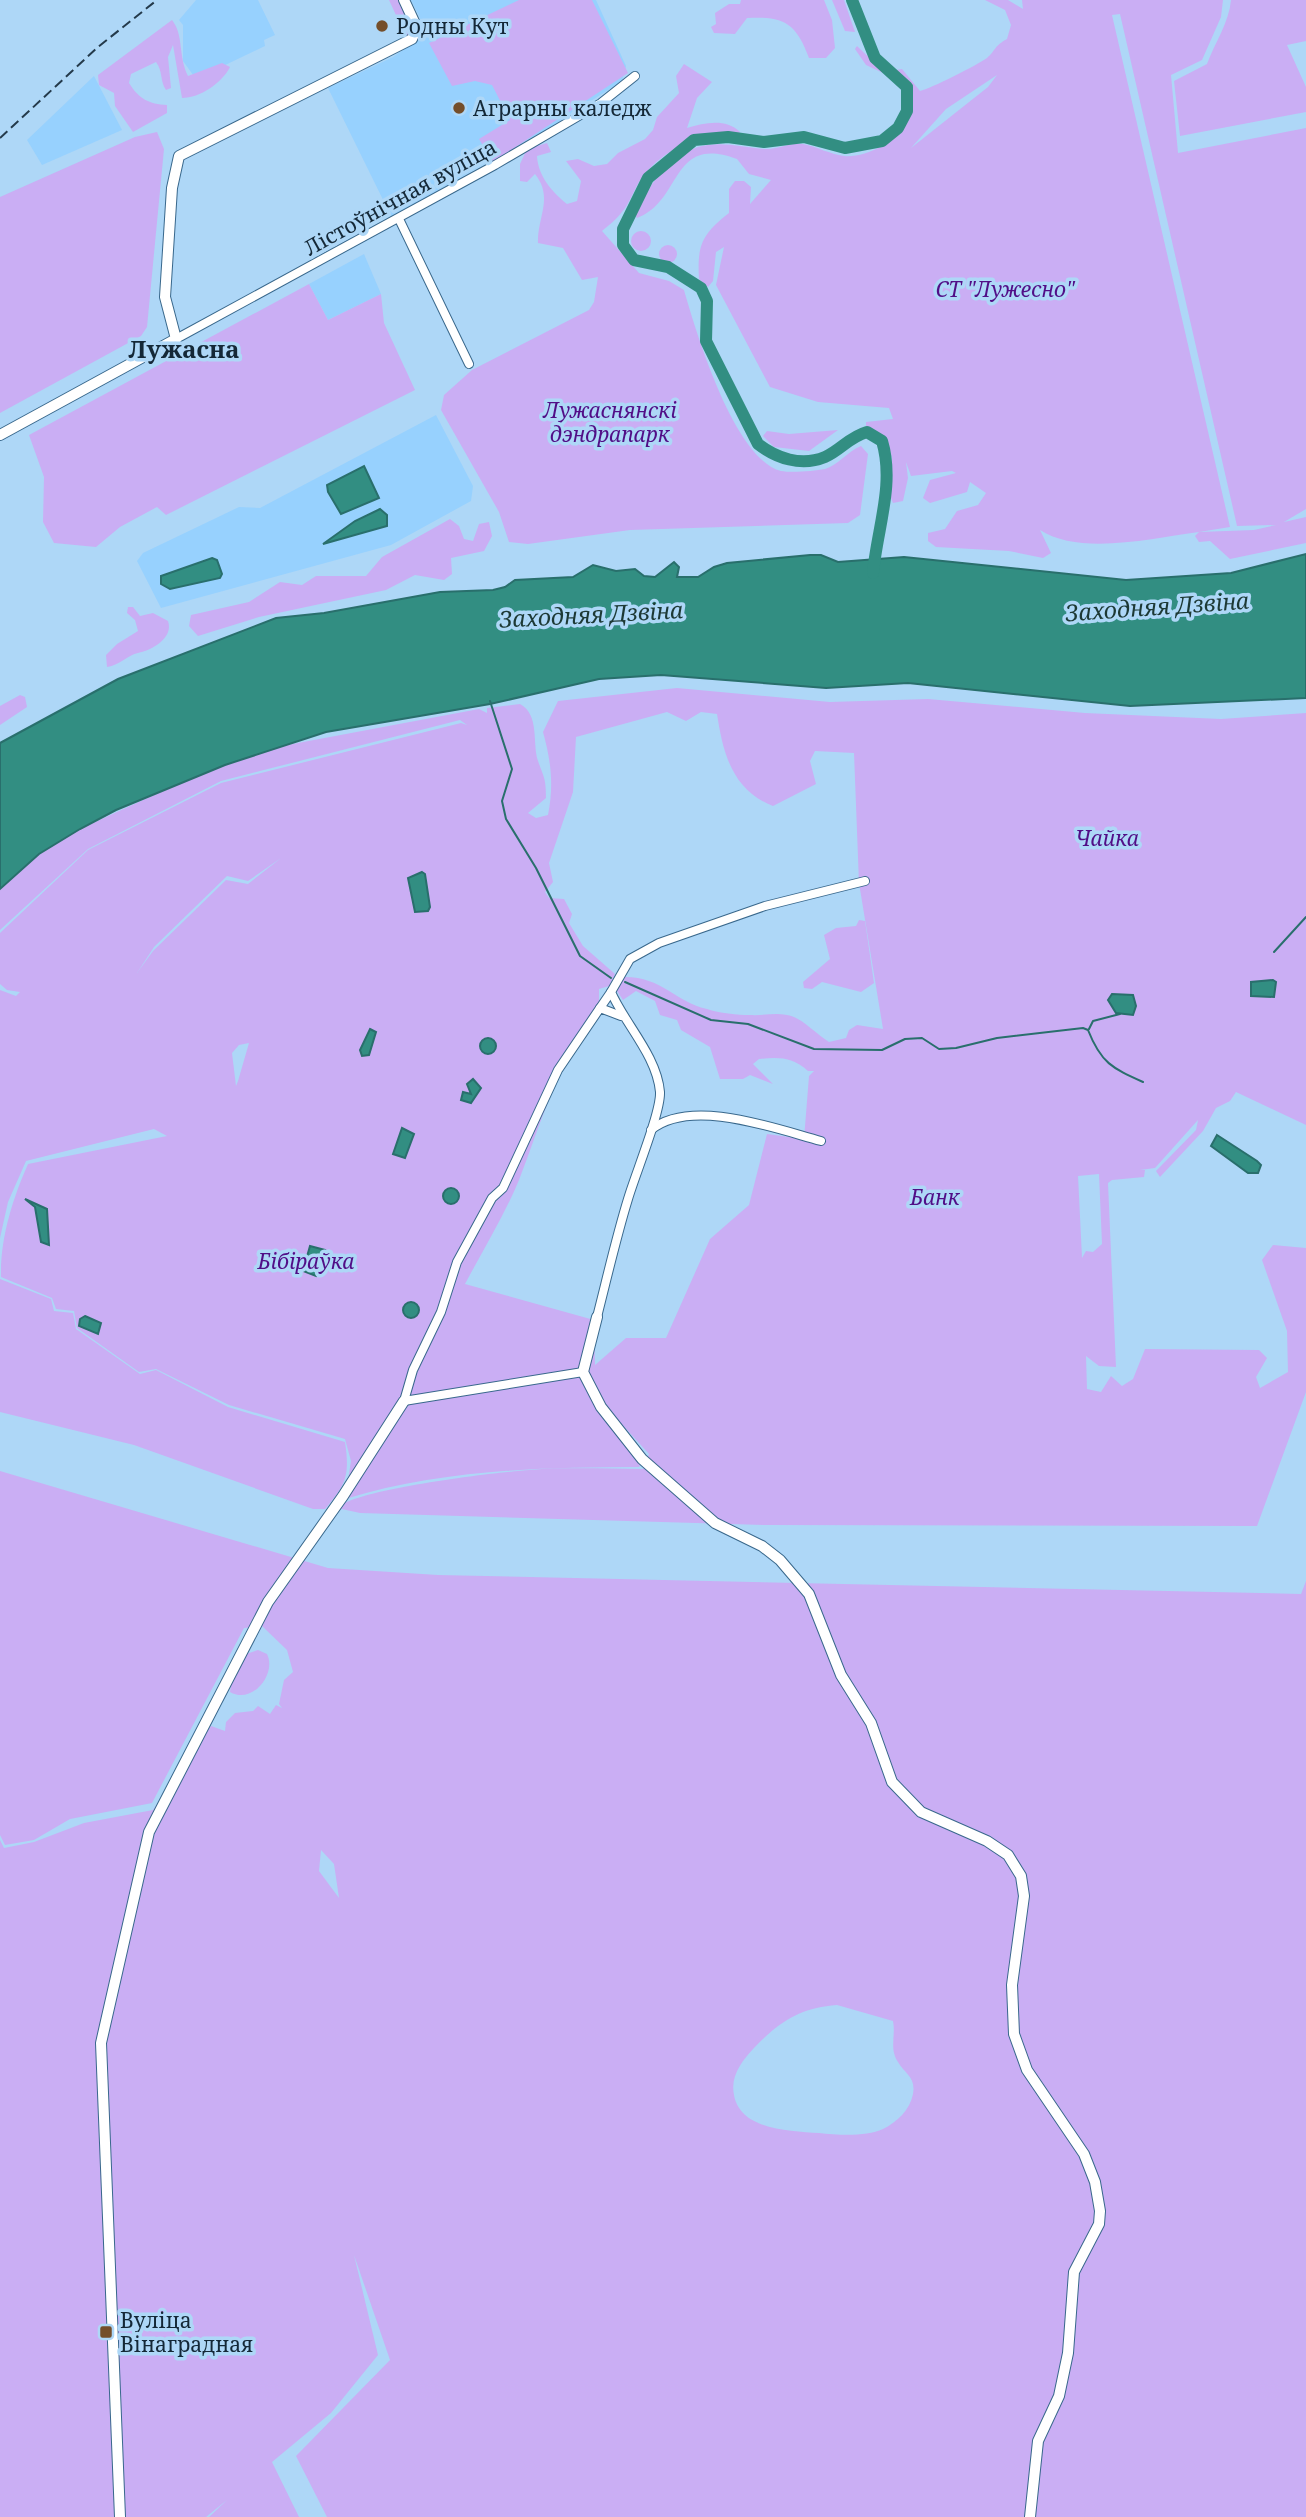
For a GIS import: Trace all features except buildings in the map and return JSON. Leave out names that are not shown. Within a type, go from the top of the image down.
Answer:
[{"type":"street","points":[[0,435],[176,339],[165,297],[172,188],[179,156],[412,38],[417,28],[404,0]]},
{"type":"street","name":"Лістоўнічная вуліца","points":[[176,339],[399,219],[601,103],[635,76]]},
{"type":"street","points":[[399,219],[469,363]]},
{"type":"street","points":[[120,2517],[101,2043],[149,1832],[268,1602],[343,1496],[404,1401],[413,1370],[441,1312],[457,1262],[492,1198],[503,1188],[558,1070],[630,959],[659,943],[765,906],[865,881]]},
{"type":"street","points":[[611,992],[621,1016],[637,1037],[660,1091],[657,1112],[649,1132],[583,1372],[601,1407],[642,1459],[715,1523],[762,1546],[780,1560],[809,1594],[841,1675],[871,1723],[892,1782],[921,1812],[987,1841],[1008,1856],[1021,1876],[1024,1896],[1012,1985],[1014,2034],[1027,2070],[1084,2154],[1100,2211],[1099,2224],[1074,2272],[1068,2354],[1059,2396],[1038,2441],[1030,2517]]},
{"type":"street","points":[[600,1008],[621,1016]]},
{"type":"street","points":[[649,1132],[662,1121],[709,1116],[821,1141]]},
{"type":"street","points":[[404,1401],[583,1372]]},
{"type":"shaded area","points":[[196,0],[258,0],[275,35],[264,40],[265,46],[196,79],[183,61],[183,25],[179,20]]},
{"type":"shaded area","name":"Аграрны каледж","points":[[411,0],[596,0],[626,66],[622,81],[549,128],[391,216],[328,88],[393,57],[422,37],[426,30]]},
{"type":"shaded area","points":[[94,76],[122,130],[42,165],[27,140]]},
{"type":"shaded area","points":[[364,254],[381,294],[328,320],[309,284]]},
{"type":"shaded area","points":[[436,415],[473,486],[471,501],[391,545],[161,608],[137,561],[143,553],[239,507],[260,508]]},
{"type":"green space","points":[[389,0],[401,0],[413,32],[406,37]]},
{"type":"green space","points":[[519,0],[592,0],[628,73],[493,162],[479,139],[510,120],[492,85],[475,81],[452,86],[429,43]]},
{"type":"green space","points":[[741,0],[824,0],[832,20],[835,48],[826,58],[809,58],[793,29],[770,18],[747,18],[735,34],[714,33],[711,27],[716,24],[715,13],[729,4],[740,4]]},
{"type":"green space","points":[[832,0],[844,0],[855,32],[845,31]]},
{"type":"green space","name":"СТ \"Лужесно\"","points":[[985,0],[1008,0],[1023,9],[1022,0],[1223,0],[1221,17],[1202,60],[1171,75],[1178,153],[1306,128],[1306,509],[1284,522],[1306,517],[1306,543],[1230,559],[1210,541],[1199,542],[1195,536],[1199,532],[1096,544],[1056,538],[1040,530],[1051,553],[1043,558],[1009,551],[936,547],[928,541],[928,533],[945,529],[957,511],[978,505],[986,493],[970,482],[967,492],[930,503],[923,498],[930,480],[956,473],[952,471],[911,476],[906,462],[908,478],[903,501],[893,503],[889,483],[892,456],[880,438],[866,429],[866,422],[893,419],[889,408],[818,402],[770,387],[716,285],[724,247],[716,252],[713,281],[708,287],[699,279],[700,249],[707,234],[729,213],[729,189],[735,181],[744,181],[751,187],[750,204],[771,180],[749,174],[737,159],[715,154],[700,155],[688,162],[652,210],[637,218],[635,215],[646,194],[667,166],[676,158],[698,147],[724,144],[766,149],[798,144],[852,156],[880,147],[902,129],[911,107],[908,89],[896,70],[902,69],[920,91],[975,65],[987,58],[1007,39],[1011,25],[1005,10]],"holes":[[[1120,14],[1237,526],[1276,525],[1254,530],[1199,532],[1230,527],[1112,15]],[[997,75],[988,87],[911,148],[946,109]]]},
{"type":"green space","points":[[1231,0],[1306,0],[1306,41],[1287,45],[1306,87],[1306,112],[1180,136],[1174,81],[1207,64],[1225,25]]},
{"type":"green space","points":[[172,20],[178,32],[188,76],[222,63],[230,67],[222,79],[210,88],[182,98],[173,45],[168,57],[171,88],[166,90],[164,87],[156,62],[131,74],[129,83],[141,97],[150,102],[167,105],[167,113],[133,132],[115,106],[114,93],[99,85],[98,75]]},
{"type":"green space","points":[[857,46],[883,73],[866,65],[855,49]]},
{"type":"green space","name":"Лужаснянскі дэндрапарк","points":[[684,64],[712,82],[697,98],[687,128],[721,123],[740,132],[737,135],[696,140],[660,159],[641,179],[620,215],[602,231],[639,273],[669,281],[684,290],[719,392],[748,444],[764,462],[781,471],[820,470],[834,465],[861,446],[868,454],[860,515],[848,523],[630,530],[528,544],[509,542],[499,512],[441,410],[444,395],[472,370],[589,310],[594,302],[598,277],[582,280],[563,248],[538,243],[543,191],[535,174],[527,182],[520,181],[520,164],[527,149],[547,143],[551,152],[537,156],[543,177],[567,204],[577,201],[581,181],[566,161],[578,159],[594,166],[607,164],[618,153],[645,139],[653,130],[657,117],[679,93],[676,76]]},
{"type":"green space","points":[[157,132],[164,149],[147,327],[141,336],[0,413],[0,197],[135,137]]},
{"type":"green space","points":[[641,231],[648,234],[651,241],[648,248],[641,251],[634,248],[631,241],[634,234]]},
{"type":"green space","points":[[668,245],[674,248],[677,254],[674,260],[668,263],[662,260],[659,254],[662,248]]},
{"type":"green space","points":[[309,284],[328,320],[381,294],[384,323],[415,390],[166,515],[157,507],[120,527],[96,547],[54,543],[43,522],[44,477],[29,435]]},
{"type":"green space","points":[[838,430],[809,451],[774,447],[763,436],[767,431],[789,434]]},
{"type":"green space","points":[[450,519],[459,526],[464,539],[473,541],[479,524],[489,522],[492,536],[484,551],[451,558],[452,574],[444,580],[415,575],[386,590],[259,617],[198,636],[189,626],[191,615],[249,602],[280,582],[302,585],[316,576],[366,576],[382,557]]},
{"type":"green space","points":[[128,607],[133,607],[140,616],[153,613],[168,621],[168,633],[155,646],[107,667],[106,655],[117,644],[138,631],[135,620],[127,613]]},
{"type":"green space","points":[[677,688],[830,702],[928,699],[1085,713],[1221,719],[1306,713],[1306,1125],[1236,1092],[1230,1101],[1216,1108],[1203,1131],[1160,1177],[1156,1171],[1196,1130],[1198,1120],[1155,1168],[1140,1170],[1145,1170],[1144,1177],[1112,1180],[1108,1183],[1116,1367],[1099,1366],[1086,1356],[1087,1389],[1101,1392],[1111,1376],[1122,1386],[1133,1379],[1145,1349],[1259,1350],[1267,1358],[1256,1377],[1260,1388],[1288,1372],[1287,1331],[1262,1260],[1273,1245],[1306,1248],[1306,1392],[1257,1526],[765,1525],[360,1513],[337,1508],[370,1494],[488,1474],[558,1469],[643,1469],[649,1454],[618,1420],[646,1455],[639,1467],[528,1469],[490,1472],[417,1482],[345,1499],[351,1461],[345,1439],[229,1405],[156,1369],[139,1372],[77,1328],[74,1311],[56,1309],[52,1298],[1,1277],[8,1219],[28,1164],[167,1136],[154,1129],[26,1161],[8,1202],[0,1238],[0,990],[16,996],[20,992],[7,990],[0,984],[0,933],[88,850],[221,783],[461,723],[467,725],[460,720],[221,781],[88,849],[0,930],[0,889],[39,854],[80,829],[204,772],[282,746],[479,709],[487,713],[487,708],[520,704],[530,715],[546,798],[528,813],[536,818],[548,815],[551,773],[543,732],[558,701]],"holes":[[[667,712],[686,721],[701,712],[717,714],[732,769],[748,790],[773,806],[816,784],[810,761],[815,751],[854,753],[859,883],[883,1029],[857,1025],[849,1030],[846,1038],[829,1042],[788,1015],[723,1013],[695,1005],[648,980],[623,977],[615,988],[623,1000],[636,991],[655,1001],[660,1015],[677,1020],[681,1030],[710,1047],[720,1079],[743,1079],[750,1075],[773,1084],[753,1064],[766,1058],[791,1061],[808,1071],[814,1071],[809,1076],[804,1139],[767,1134],[749,1205],[710,1239],[666,1338],[626,1338],[595,1365],[594,1320],[465,1284],[519,1180],[551,1094],[571,1054],[599,1018],[599,989],[609,986],[615,974],[583,946],[569,923],[572,914],[564,899],[549,898],[545,892],[553,882],[549,863],[573,792],[576,737]],[[281,858],[248,884],[226,880],[153,951],[137,973],[154,947],[227,876],[248,881]],[[249,1043],[236,1086],[232,1053],[239,1045]],[[1099,1174],[1102,1244],[1093,1252],[1086,1251],[1082,1258],[1078,1176]]]},
{"type":"green space","points":[[20,695],[25,697],[27,707],[0,725],[0,706]]},
{"type":"green space","points":[[859,920],[865,921],[874,983],[861,992],[822,982],[812,989],[804,988],[803,982],[830,959],[824,935],[836,928],[856,926]]},
{"type":"green space","points":[[0,1279],[51,1299],[54,1311],[73,1313],[76,1329],[140,1374],[156,1370],[228,1407],[345,1442],[345,1479],[338,1493],[325,1509],[313,1509],[134,1445],[0,1412]]},
{"type":"green space","points":[[0,1471],[328,1568],[438,1575],[1301,1594],[1306,1581],[1306,2517],[327,2517],[296,2456],[390,2360],[354,2255],[378,2355],[331,2413],[272,2462],[299,2517],[209,2517],[227,2500],[206,2517],[0,2517],[0,1840],[4,1848],[34,1842],[84,1823],[153,1810],[211,1726],[225,1731],[226,1722],[235,1713],[253,1711],[258,1706],[270,1714],[276,1705],[282,1708],[279,1704],[284,1680],[293,1672],[287,1650],[262,1626],[244,1628],[152,1803],[70,1819],[34,1840],[5,1845],[0,1835]],"holes":[[[321,1850],[334,1864],[339,1898],[319,1871]],[[837,2005],[893,2021],[895,2057],[914,2088],[909,2105],[902,2115],[883,2129],[852,2135],[781,2129],[756,2122],[746,2115],[738,2107],[733,2088],[738,2069],[750,2053],[773,2030],[791,2018],[812,2009]]]},
{"type":"green space","points":[[258,1650],[267,1654],[269,1662],[265,1678],[254,1691],[238,1695],[230,1692],[232,1679],[246,1654]]},
{"type":"water","points":[[364,466],[379,498],[341,514],[328,492],[327,485]]},
{"type":"water","points":[[380,509],[387,515],[387,526],[323,544],[355,521]]},
{"type":"water","name":"Заходняя Дзвіна","points":[[1306,554],[1306,698],[1130,706],[908,683],[826,688],[661,675],[599,679],[490,704],[326,732],[225,765],[116,810],[80,829],[39,854],[0,889],[0,743],[118,679],[276,618],[324,613],[440,592],[493,590],[505,587],[515,580],[573,577],[593,565],[616,571],[635,569],[644,576],[655,577],[674,562],[679,567],[677,577],[698,577],[727,563],[810,555],[821,555],[838,562],[904,557],[1126,580],[1231,573]]},
{"type":"water","points":[[212,558],[217,560],[222,574],[220,578],[170,589],[161,584],[161,576]]},
{"type":"water","points":[[422,872],[425,874],[430,907],[428,911],[415,912],[408,878]]},
{"type":"water","points":[[1251,982],[1276,982],[1274,997],[1251,996]]},
{"type":"water","points":[[1112,994],[1133,995],[1136,1006],[1133,1015],[1116,1013],[1108,1000]]},
{"type":"water","points":[[370,1029],[376,1032],[369,1055],[362,1056],[360,1050]]},
{"type":"water","points":[[488,1038],[496,1046],[488,1054],[480,1046]]},
{"type":"water","points":[[473,1079],[481,1088],[471,1103],[461,1100],[463,1092],[471,1094],[467,1084]]},
{"type":"water","points":[[402,1128],[414,1134],[405,1158],[393,1154]]},
{"type":"water","points":[[1217,1135],[1257,1161],[1261,1165],[1258,1173],[1248,1173],[1211,1146]]},
{"type":"water","points":[[451,1188],[459,1196],[451,1204],[443,1196]]},
{"type":"water","points":[[25,1199],[47,1209],[49,1245],[41,1242],[35,1207]]},
{"type":"water","points":[[310,1246],[325,1250],[316,1276],[303,1271]]},
{"type":"water","points":[[411,1302],[417,1304],[417,1316],[411,1318],[405,1316],[403,1310],[405,1304]]},
{"type":"water","points":[[85,1316],[101,1323],[98,1334],[79,1326],[80,1319]]},
{"type":"waterway","points":[[852,0],[875,58],[907,87],[907,111],[898,128],[882,141],[845,148],[804,137],[764,142],[728,137],[694,140],[648,178],[623,229],[623,245],[634,260],[668,267],[701,288],[707,301],[706,341],[758,444],[789,460],[807,461],[825,457],[867,432],[882,441],[886,457],[886,490],[873,573]]},
{"type":"waterway","points":[[490,701],[512,769],[502,801],[506,819],[536,868],[580,956],[611,978]]},
{"type":"waterway","points":[[1274,952],[1306,917]]},
{"type":"waterway","points":[[625,982],[711,1020],[748,1024],[814,1049],[882,1050],[905,1039],[922,1038],[939,1049],[956,1048],[997,1038],[1083,1028],[1088,1030],[1098,1050],[1109,1063],[1143,1082]]},
{"type":"waterway","points":[[1089,1029],[1093,1021],[1120,1014]]},
{"type":"railway","points":[[0,138],[98,47],[157,0]]},
{"type":"place","name":"Родны Кут","points":[[382,26]]},
{"type":"place","name":"Аграрны каледж","points":[[459,108]]},
{"type":"place","name":"Вуліца Вінаградная","points":[[106,2332]]},
{"type":"district","name":"Лужасна","points":[[184,348]]},
{"type":"park label","name":"Чайка","points":[[1107,838]]},
{"type":"park label","name":"Банк","points":[[935,1197]]},
{"type":"park label","name":"Бібіраўка","points":[[306,1261]]}]
